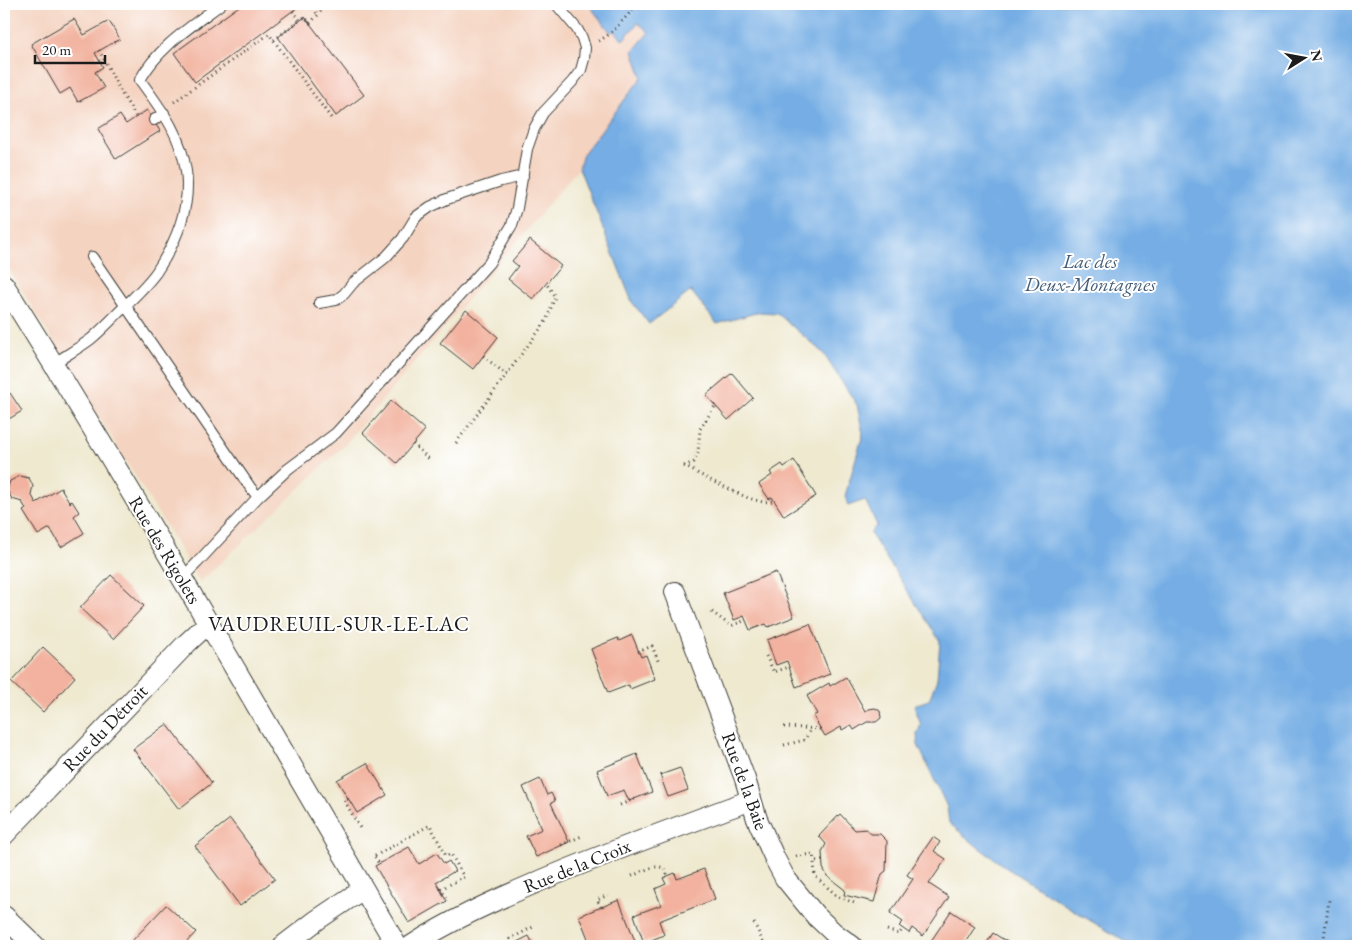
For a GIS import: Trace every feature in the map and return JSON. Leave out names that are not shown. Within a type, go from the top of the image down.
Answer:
[{"type":"street","name":"Rue des Rigolets","points":[[4,285],[209,624],[397,946]]},
{"type":"street","name":"Rue de la Baie","points":[[675,592],[765,837],[785,878],[815,915],[834,933],[852,946]]},
{"type":"street","name":"Rue du Détroit","points":[[4,835],[187,643],[209,624]]},
{"type":"street","name":"Rue de la Croix","points":[[410,946],[511,893],[595,858],[751,800]]},
{"type":"street","points":[[283,946],[363,889]]},
{"type":"street","points":[[4,916],[35,946]]},
{"type":"lane","points":[[52,364],[89,340],[106,326],[156,272],[177,233],[184,215],[186,195],[186,172],[182,154],[176,136],[164,113],[140,80],[147,67],[161,52],[221,4]]},
{"type":"lane","points":[[181,577],[197,563],[258,497],[288,469],[336,433],[489,263],[512,225],[517,208],[527,149],[534,129],[543,113],[581,70],[584,59],[585,48],[582,38],[556,4]]},
{"type":"lane","points":[[154,120],[164,113]]},
{"type":"lane","points":[[319,303],[336,300],[344,294],[353,283],[386,257],[403,238],[416,217],[430,207],[447,199],[522,176]]},
{"type":"lane","points":[[92,257],[258,497]]},
{"type":"path","points":[[310,4],[318,16]]},
{"type":"path","points":[[274,40],[305,17],[310,23],[318,16],[326,4]]},
{"type":"path","points":[[610,32],[638,4]]},
{"type":"path","points":[[293,11],[300,20]]},
{"type":"path","points":[[174,102],[269,34],[331,118]]},
{"type":"path","points":[[99,50],[136,117]]},
{"type":"path","points":[[456,443],[546,321],[555,297],[546,283]]},
{"type":"path","points":[[483,356],[507,375]]},
{"type":"path","points":[[715,406],[700,429],[698,453],[694,462],[684,466],[716,484],[748,498],[763,502],[775,501]]},
{"type":"path","points":[[413,444],[429,460]]},
{"type":"path","points":[[712,612],[731,626],[746,620]]},
{"type":"path","points":[[638,652],[652,646],[659,663]]},
{"type":"path","points":[[766,656],[774,672],[789,667]]},
{"type":"path","points":[[784,727],[820,729]]},
{"type":"path","points":[[784,745],[805,740],[811,728]]},
{"type":"path","points":[[620,805],[636,798]]},
{"type":"path","points":[[348,799],[344,800],[360,828]]},
{"type":"path","points":[[376,856],[430,825],[446,856],[451,854],[464,877],[441,889]]},
{"type":"path","points":[[561,845],[582,836]]},
{"type":"path","points":[[797,863],[796,856],[813,854],[815,876],[837,896],[857,904]]},
{"type":"path","points":[[814,861],[822,860]]},
{"type":"path","points":[[632,876],[659,866],[664,868],[668,876]]},
{"type":"path","points":[[806,871],[815,870]]},
{"type":"path","points":[[601,907],[597,900],[608,895]]},
{"type":"path","points":[[1323,946],[1329,900]]},
{"type":"path","points":[[754,924],[765,946]]},
{"type":"path","points":[[513,944],[510,939],[535,926]]},
{"type":"path","points":[[887,930],[899,934],[903,929]]},
{"type":"shaded area","points":[[4,4],[710,4],[642,77],[583,154],[579,168],[343,447],[200,582],[4,261]]},
{"type":"water","name":"Lac des Deux-Montagnes","points":[[588,4],[1358,4],[1358,939],[1323,946],[1133,946],[1005,867],[949,823],[947,807],[918,745],[917,734],[921,725],[914,705],[929,700],[937,679],[940,641],[870,533],[877,525],[865,500],[848,506],[845,496],[863,434],[857,405],[823,353],[777,313],[759,312],[717,324],[691,291],[649,324],[632,302],[579,168],[583,154],[642,77],[633,51],[649,32],[638,23],[623,40],[614,30],[611,33]]},
{"type":"building","points":[[242,4],[296,4],[298,7],[195,82],[174,53]]},
{"type":"building","points":[[305,17],[364,95],[336,116],[278,37]]},
{"type":"building","points":[[74,19],[84,35],[109,21],[120,39],[95,53],[103,67],[95,72],[104,88],[78,102],[70,88],[60,94],[31,44]]},
{"type":"building","points":[[147,110],[160,131],[116,159],[98,129],[120,115],[126,124]]},
{"type":"building","points":[[530,240],[561,266],[533,299],[508,279],[518,266],[512,261]]},
{"type":"building","points":[[466,310],[498,337],[473,369],[440,343]]},
{"type":"building","points":[[732,373],[753,398],[728,420],[706,395]]},
{"type":"building","points":[[10,393],[22,411],[4,422],[4,394],[5,396]]},
{"type":"building","points":[[391,401],[425,430],[397,463],[363,433]]},
{"type":"building","points":[[794,460],[816,496],[784,516],[772,497],[769,499],[759,484],[772,475],[770,472],[782,464],[784,467]]},
{"type":"building","points":[[20,476],[29,478],[33,486],[31,494],[36,503],[61,488],[70,503],[72,501],[79,512],[74,516],[84,533],[61,547],[50,528],[38,535],[23,511],[26,509],[22,502],[12,499],[7,490],[10,481]]},
{"type":"building","points":[[776,572],[794,617],[768,627],[766,624],[750,630],[744,616],[734,620],[723,593]]},
{"type":"building","points":[[111,575],[144,606],[113,639],[80,608]]},
{"type":"building","points":[[810,624],[830,674],[796,687],[787,661],[776,665],[767,640]]},
{"type":"building","points":[[632,635],[641,657],[646,655],[655,679],[630,689],[629,685],[608,693],[591,649],[618,638],[619,641]]},
{"type":"building","points":[[43,647],[75,677],[43,712],[11,682]]},
{"type":"building","points":[[846,677],[865,711],[875,708],[880,711],[881,718],[876,722],[867,722],[854,730],[851,725],[842,730],[841,727],[825,736],[813,716],[817,714],[807,696],[829,683],[830,686]]},
{"type":"building","points":[[167,724],[212,783],[179,809],[133,749]]},
{"type":"building","points":[[637,754],[652,792],[629,801],[624,790],[607,796],[597,770]]},
{"type":"building","points":[[367,763],[387,795],[357,813],[337,780]]},
{"type":"building","points":[[680,768],[688,790],[668,797],[660,775]]},
{"type":"building","points":[[540,779],[547,795],[551,793],[555,801],[551,803],[569,842],[536,857],[526,836],[542,829],[523,787]]},
{"type":"building","points":[[840,814],[855,830],[867,829],[871,834],[880,834],[887,841],[886,871],[882,874],[874,902],[844,895],[845,890],[827,876],[823,868],[822,852],[826,844],[819,836]]},
{"type":"building","points":[[230,819],[275,879],[240,906],[195,846]]},
{"type":"building","points":[[933,837],[940,842],[934,851],[946,859],[929,884],[949,897],[923,936],[912,928],[909,933],[899,926],[903,922],[890,913],[913,879],[907,875]]},
{"type":"building","points":[[409,847],[419,864],[437,853],[444,864],[449,861],[455,871],[436,882],[447,901],[409,923],[375,866]]},
{"type":"building","points":[[704,869],[715,899],[659,921],[664,935],[644,943],[634,915],[661,905],[655,889],[666,884],[663,878],[675,873],[677,879]]},
{"type":"building","points":[[619,900],[635,941],[623,946],[591,946],[579,916]]},
{"type":"building","points":[[166,905],[196,932],[183,946],[137,946],[131,942]]},
{"type":"building","points":[[951,911],[975,927],[963,946],[940,946],[931,941]]},
{"type":"building","points":[[993,933],[1014,946],[985,946]]},
{"type":"building","points":[[529,936],[534,946],[509,946]]},
{"type":"district","name":"VAUDREUIL-SUR-LE-LAC","points":[[339,623]]}]
